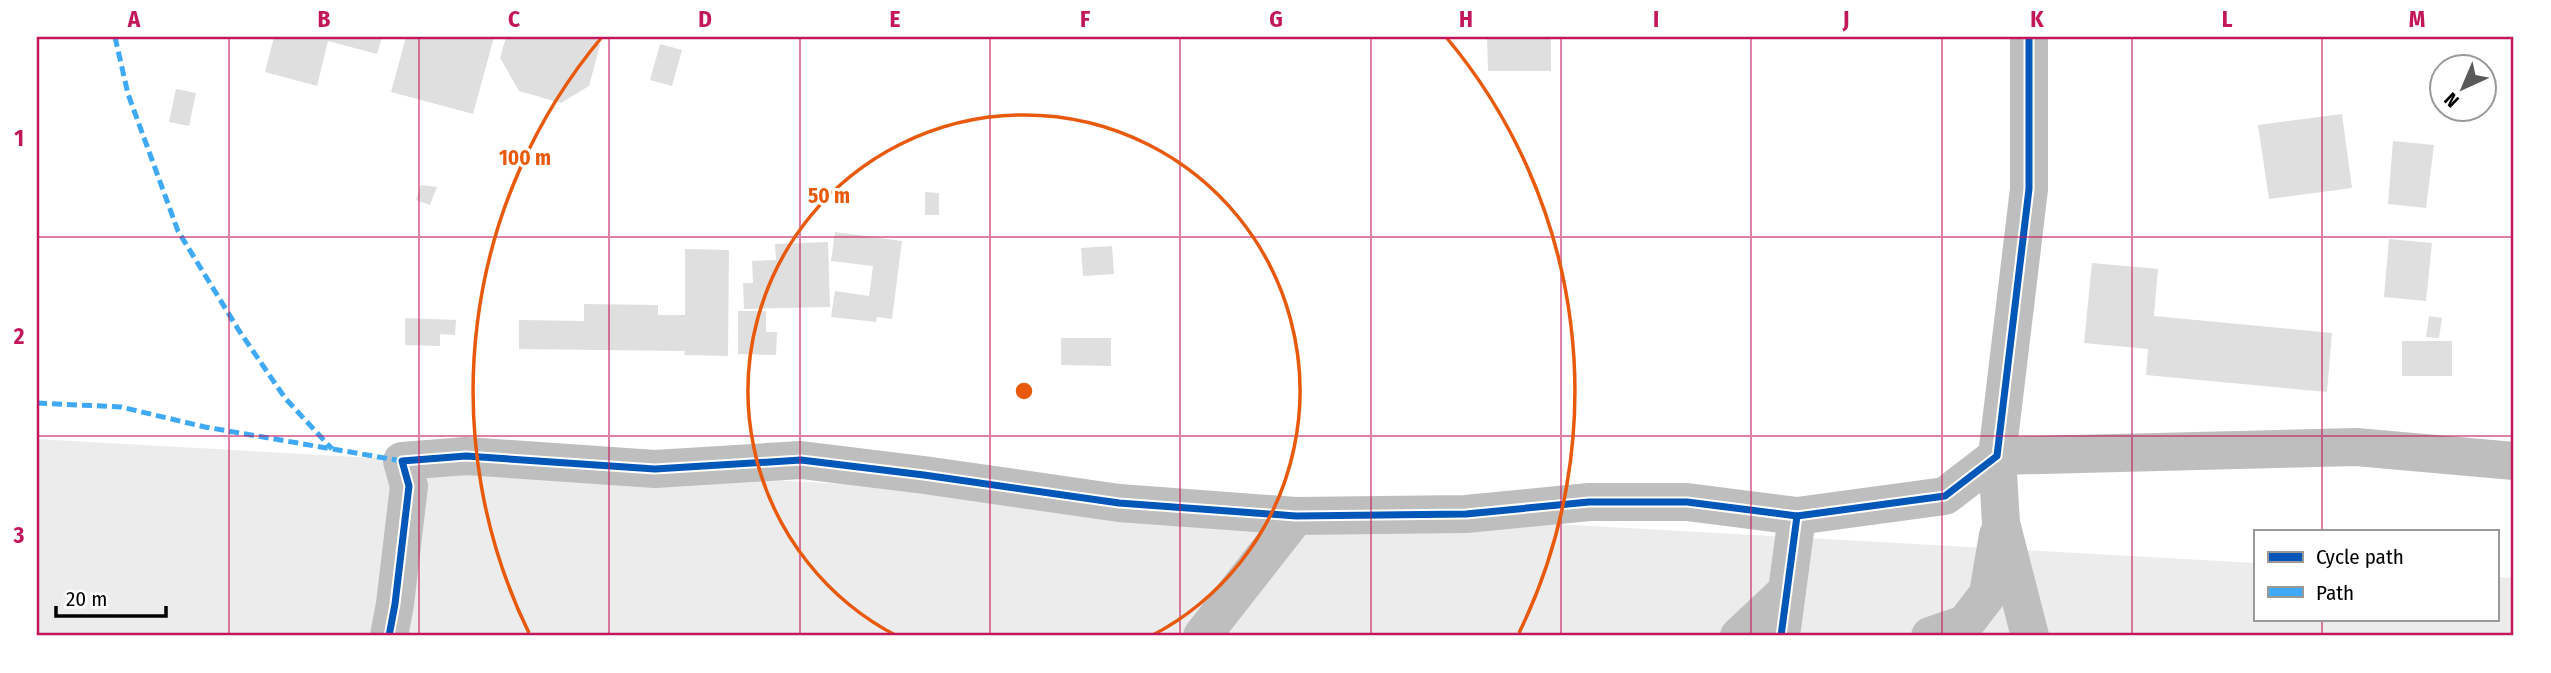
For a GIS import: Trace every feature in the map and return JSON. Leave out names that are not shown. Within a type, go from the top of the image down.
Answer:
[{"type":"street","points":[[2029,37],[2029,189],[1997,456],[2001,523],[2030,636]]},
{"type":"street","points":[[389,636],[396,604],[408,486],[402,461],[466,456],[655,469],[801,460],[1119,503],[1296,516],[1466,514],[1589,502],[1687,502],[1797,516],[1945,496],[1997,456],[2356,447],[2514,461]]},
{"type":"street","points":[[1202,636],[1296,516]]},
{"type":"street","points":[[1782,636],[1797,516]]},
{"type":"street","points":[[1930,636],[1965,624],[1988,594],[2001,523]]},
{"type":"street","points":[[1739,636],[1787,591]]},
{"type":"shaded area","points":[[37,439],[2254,563],[2254,620],[2498,620],[2498,577],[2514,578],[2514,636],[37,636]]},
{"type":"building","points":[[274,37],[382,37],[377,54],[328,41],[317,86],[265,72]]},
{"type":"building","points":[[406,37],[494,37],[473,114],[391,92]]},
{"type":"building","points":[[506,37],[595,37],[600,45],[589,86],[561,103],[519,91],[500,58]]},
{"type":"building","points":[[1487,37],[1551,37],[1551,71],[1488,71]]},
{"type":"building","points":[[660,44],[682,50],[672,86],[650,80]]},
{"type":"building","points":[[176,89],[196,93],[189,126],[169,122]]},
{"type":"building","points":[[2342,114],[2352,188],[2269,199],[2258,125]]},
{"type":"building","points":[[2393,141],[2434,145],[2426,208],[2388,204]]},
{"type":"building","points":[[421,185],[437,187],[430,205],[416,200]]},
{"type":"building","points":[[925,192],[939,193],[939,215],[925,215]]},
{"type":"building","points":[[835,232],[902,241],[892,319],[877,317],[876,322],[831,317],[835,291],[869,296],[873,266],[831,261]]},
{"type":"building","points":[[2389,239],[2432,243],[2426,301],[2384,297]]},
{"type":"building","points":[[828,242],[830,307],[744,309],[743,283],[753,283],[752,261],[776,260],[775,244]]},
{"type":"building","points":[[1112,246],[1114,274],[1083,276],[1081,248]]},
{"type":"building","points":[[685,249],[729,250],[728,356],[684,355],[685,351],[519,349],[519,320],[584,321],[584,304],[658,305],[658,315],[685,315]]},
{"type":"building","points":[[2092,263],[2158,269],[2154,316],[2332,333],[2327,392],[2146,375],[2148,349],[2084,343]]},
{"type":"building","points":[[738,311],[766,311],[766,332],[777,332],[776,355],[738,354]]},
{"type":"building","points":[[2429,316],[2442,318],[2439,338],[2426,337]]},
{"type":"building","points":[[405,318],[456,320],[455,335],[440,334],[440,346],[405,345]]},
{"type":"building","points":[[1061,338],[1111,338],[1111,366],[1061,365]]},
{"type":"building","points":[[2402,341],[2452,341],[2452,376],[2402,376]]},
{"type":"marked path","points":[[115,37],[128,94],[178,231],[238,329],[285,398],[332,449]]},
{"type":"marked path","points":[[37,403],[121,407],[205,427],[402,461]]},
{"type":"cycle path","points":[[1781,636],[1797,516],[1945,496],[1997,456],[2029,189],[2029,37]]},
{"type":"cycle path","points":[[389,636],[409,486],[402,461],[466,456],[655,469],[801,460],[1119,503],[1296,516],[1466,514],[1589,502],[1687,502],[1797,516]]}]
